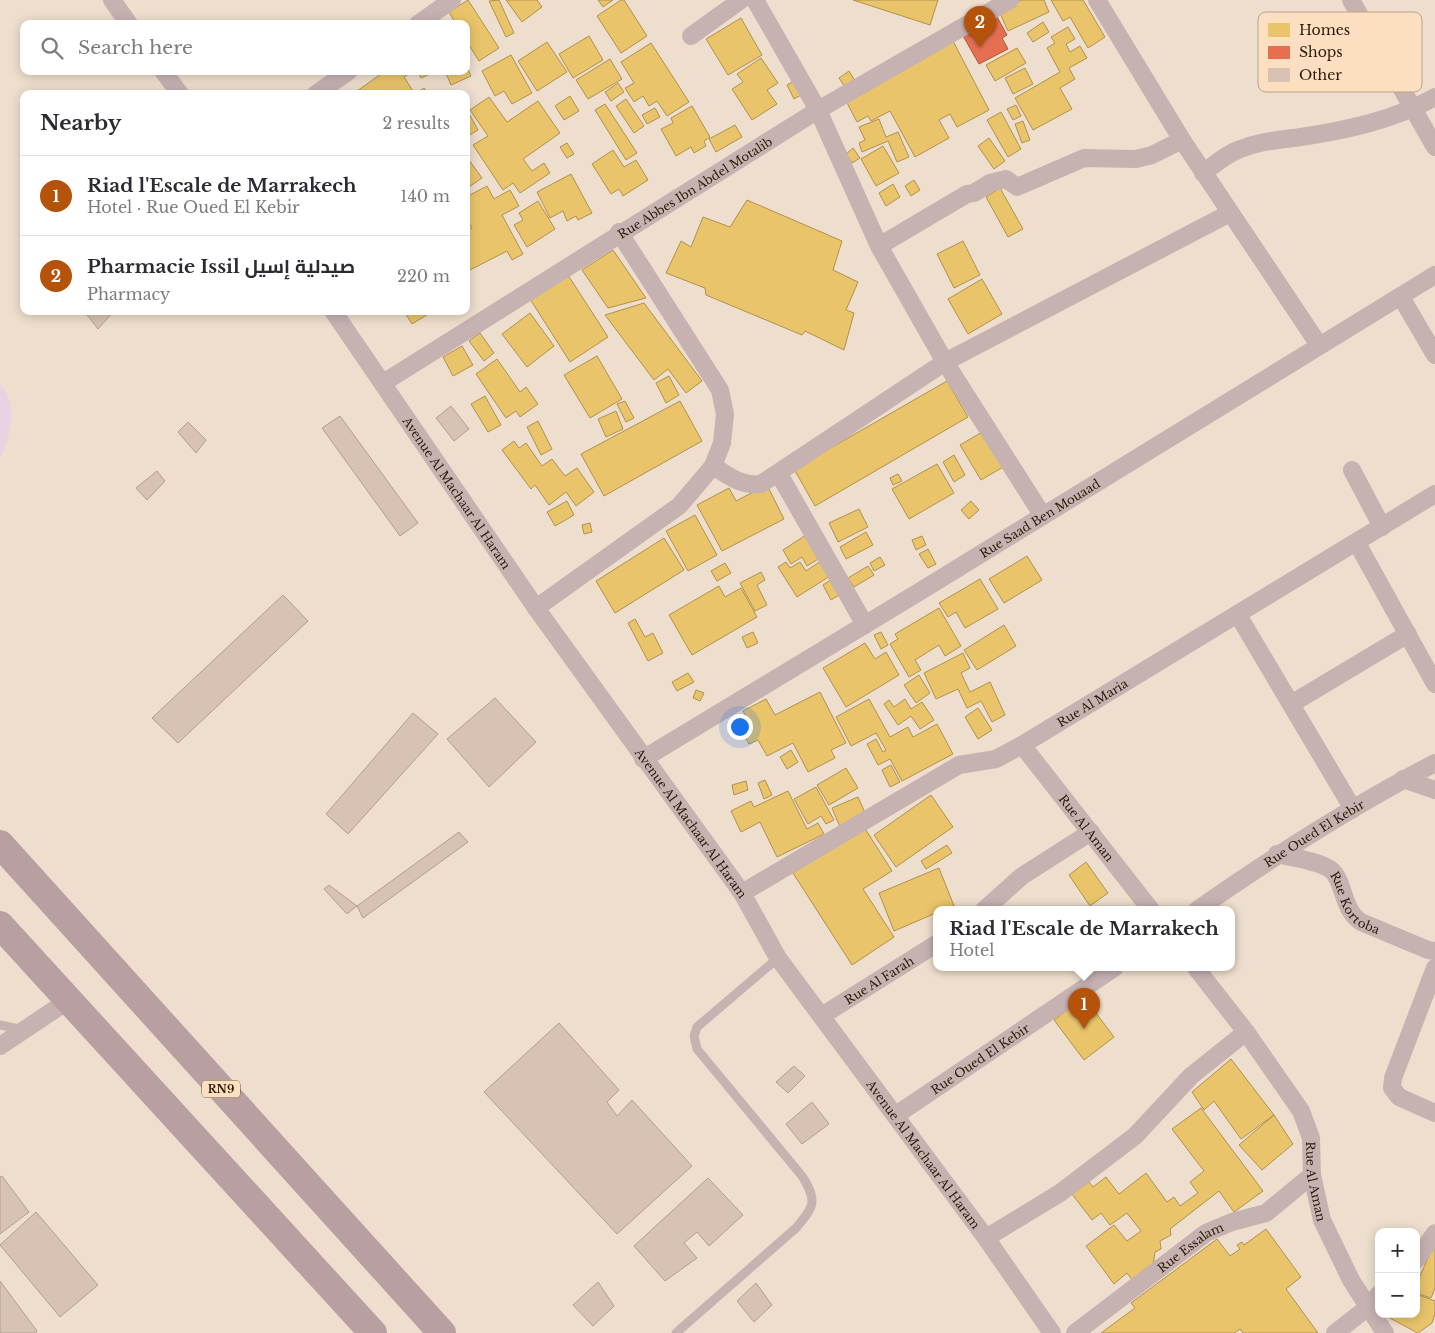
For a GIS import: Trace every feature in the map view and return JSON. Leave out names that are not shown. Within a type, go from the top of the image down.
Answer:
[{"type":"main road","name":"RN9","points":[[0,844],[442,1333]]},
{"type":"main road","points":[[0,925],[372,1333]]},
{"type":"street","points":[[112,0],[126,20]]},
{"type":"street","points":[[424,20],[452,0]]},
{"type":"street","points":[[690,36],[741,0]]},
{"type":"street","points":[[755,0],[818,110],[879,246],[945,362],[1044,516]]},
{"type":"street","name":"Rue Abbes Ibn Abdel Motalib","points":[[383,382],[619,232],[818,110],[1010,0]]},
{"type":"street","points":[[1097,0],[1203,173],[1319,345]]},
{"type":"street","points":[[1351,0],[1358,12]]},
{"type":"street","points":[[166,75],[177,90]]},
{"type":"street","points":[[322,90],[343,75]]},
{"type":"street","points":[[1403,92],[1435,147]]},
{"type":"street","points":[[1203,173],[1236,150],[1267,140],[1340,130],[1376,121],[1413,109],[1435,97]]},
{"type":"street","points":[[879,246],[967,194],[974,193],[990,183],[1006,179],[1017,187],[1084,158],[1095,156],[1136,159],[1152,155],[1182,140]]},
{"type":"street","points":[[713,466],[738,482],[748,485],[761,484],[779,474],[945,362],[1230,213]]},
{"type":"street","points":[[536,608],[679,506],[713,466],[722,443],[725,414],[720,390],[619,232]]},
{"type":"street","name":"Rue Saad Ben Mouaad","points":[[643,758],[865,625],[1319,345],[1435,276]]},
{"type":"street","points":[[1401,297],[1435,355]]},
{"type":"street","name":"Avenue Al Machaar Al Haram","points":[[336,315],[536,608],[742,893],[778,958],[823,1015],[986,1238],[1052,1333]]},
{"type":"street","points":[[1352,470],[1382,527]]},
{"type":"street","points":[[779,474],[865,625]]},
{"type":"street","name":"Rue Al Maria","points":[[742,893],[959,765],[996,760],[1358,543],[1435,494]]},
{"type":"street","points":[[1358,543],[1435,684]]},
{"type":"street","points":[[1238,615],[1353,809]]},
{"type":"street","points":[[1291,704],[1408,634]]},
{"type":"street","name":"Rue Al Aman","points":[[1022,745],[1148,906]]},
{"type":"street","name":"Rue Oued El Kebir","points":[[1203,906],[1277,854],[1435,763]]},
{"type":"street","points":[[1403,780],[1435,790]]},
{"type":"street","points":[[988,906],[1022,876],[1090,832]]},
{"type":"street","name":"Rue Kortoba","points":[[1277,854],[1322,865],[1332,870],[1353,917],[1420,947],[1435,951]]},
{"type":"street","name":"Rue Al Farah","points":[[823,1015],[933,946]]},
{"type":"street","points":[[1435,968],[1393,1078],[1392,1088],[1399,1097],[1435,1113]]},
{"type":"street","name":"Rue Oued El Kebir","points":[[896,1115],[1110,971]]},
{"type":"street","name":"Rue Al Aman","points":[[1198,971],[1246,1032],[1306,1123],[1311,1138],[1312,1175],[1322,1220],[1368,1308],[1386,1333]]},
{"type":"street","points":[[0,1046],[69,1000]]},
{"type":"street","points":[[986,1238],[1060,1193],[1135,1136],[1191,1076],[1246,1032]]},
{"type":"street","name":"Rue Essalam","points":[[1075,1333],[1206,1233],[1232,1222],[1266,1213],[1312,1175]]},
{"type":"street","points":[[1420,1254],[1435,1233]]},
{"type":"street","points":[[1335,1333],[1368,1308],[1375,1299]]},
{"type":"lane","points":[[676,1333],[796,1228],[810,1211],[813,1203],[812,1192],[802,1176],[697,1049],[694,1036],[697,1027],[778,958]]},
{"type":"lane","points":[[0,1025],[24,1030]]},
{"type":"shaded area","points":[[0,384],[6,392],[9,401],[11,421],[7,441],[0,459]]},
{"type":"building: Homes","points":[[468,0],[499,48],[479,61],[470,46],[470,20],[454,20],[449,12]]},
{"type":"building: Homes","points":[[499,0],[514,33],[506,37],[489,1]]},
{"type":"building: Homes","points":[[506,0],[537,0],[542,7],[522,22]]},
{"type":"building: Homes","points":[[598,0],[613,0],[603,7]]},
{"type":"building: Homes","points":[[621,0],[624,0],[647,36],[621,53],[597,16]]},
{"type":"building: Homes","points":[[853,0],[938,0],[930,25]]},
{"type":"building: Homes","points":[[1021,0],[1044,0],[1049,12],[1008,31],[999,11]]},
{"type":"building: Homes","points":[[1051,0],[1083,0],[1105,37],[1088,48],[1070,17],[1063,21]]},
{"type":"building: Homes","points":[[741,18],[762,55],[728,75],[706,39]]},
{"type":"building: Homes","points":[[1043,22],[1049,32],[1033,42],[1027,33]]},
{"type":"building: Homes","points":[[1068,27],[1075,39],[1066,44],[1070,52],[1080,46],[1087,58],[1069,68],[1075,79],[1060,88],[1072,109],[1033,130],[1015,98],[1060,72],[1047,48],[1055,43],[1051,37]]},
{"type":"building: Homes","points":[[589,36],[603,60],[573,78],[559,54]]},
{"type":"building: Homes","points":[[953,41],[989,110],[957,127],[950,114],[939,120],[949,138],[915,157],[890,111],[871,121],[868,116],[857,122],[845,99]]},
{"type":"building: Homes","points":[[547,42],[567,72],[537,91],[518,61]]},
{"type":"building: Homes","points":[[651,43],[689,102],[667,116],[657,101],[649,106],[643,96],[634,102],[625,88],[634,83],[621,62]]},
{"type":"building: Homes","points":[[1017,48],[1026,63],[995,81],[986,65]]},
{"type":"building: Homes","points":[[511,55],[532,93],[512,104],[504,91],[495,96],[482,71]]},
{"type":"building: Homes","points":[[761,58],[778,83],[767,90],[777,104],[752,120],[732,89],[743,82],[737,74]]},
{"type":"building: Homes","points":[[610,59],[622,79],[588,99],[576,80]]},
{"type":"building: Homes","points":[[1025,68],[1033,84],[1013,94],[1005,78]]},
{"type":"building: Homes","points":[[849,71],[855,81],[845,87],[839,78]]},
{"type":"building: Homes","points":[[470,74],[471,76],[451,85],[447,75]]},
{"type":"building: Homes","points":[[379,75],[407,75],[404,77],[412,90],[359,90]]},
{"type":"building: Homes","points":[[796,80],[803,94],[794,99],[787,85]]},
{"type":"building: Homes","points":[[618,83],[624,92],[611,101],[605,92]]},
{"type":"building: Homes","points":[[570,96],[579,111],[564,120],[555,106]]},
{"type":"building: Homes","points":[[489,97],[507,122],[538,101],[560,133],[523,159],[532,171],[544,163],[550,173],[520,193],[513,183],[503,190],[473,145],[488,136],[470,110]]},
{"type":"building: Homes","points":[[626,99],[644,126],[634,133],[616,106]]},
{"type":"building: Homes","points":[[605,104],[637,153],[626,160],[595,110]]},
{"type":"building: Homes","points":[[1016,105],[1021,116],[1013,120],[1007,109]]},
{"type":"building: Homes","points":[[692,106],[710,137],[704,141],[706,146],[694,153],[691,147],[676,156],[661,129],[673,123],[671,118]]},
{"type":"building: Homes","points":[[655,108],[660,117],[647,124],[642,115]]},
{"type":"building: Homes","points":[[1001,112],[1021,149],[1008,157],[987,120]]},
{"type":"building: Homes","points":[[470,115],[478,130],[470,135]]},
{"type":"building: Homes","points":[[879,119],[886,137],[898,132],[909,157],[897,162],[888,141],[862,152],[859,143],[865,140],[859,127]]},
{"type":"building: Homes","points":[[1023,121],[1030,140],[1022,143],[1015,124]]},
{"type":"building: Homes","points":[[735,125],[742,137],[716,152],[709,139]]},
{"type":"building: Homes","points":[[989,138],[1005,161],[994,169],[978,146]]},
{"type":"building: Homes","points":[[567,143],[574,154],[567,158],[560,147]]},
{"type":"building: Homes","points":[[883,146],[899,173],[876,186],[861,159]]},
{"type":"building: Homes","points":[[853,148],[860,158],[852,163],[846,154]]},
{"type":"building: Homes","points":[[613,150],[624,167],[636,160],[648,180],[623,196],[619,189],[611,194],[592,164]]},
{"type":"building: Homes","points":[[470,162],[482,178],[470,186]]},
{"type":"building: Homes","points":[[571,174],[592,213],[578,220],[576,216],[567,221],[563,211],[550,218],[537,192]]},
{"type":"building: Homes","points":[[914,180],[920,190],[911,196],[905,186]]},
{"type":"building: Homes","points":[[893,184],[900,197],[886,206],[879,193]]},
{"type":"building: Homes","points":[[487,186],[494,199],[510,190],[519,206],[502,215],[523,254],[512,260],[507,251],[470,270],[470,229],[472,228],[470,225],[470,195]]},
{"type":"building: Homes","points":[[1000,188],[1023,229],[1008,237],[986,197]]},
{"type":"building: Homes","points":[[747,200],[842,241],[833,270],[858,282],[846,310],[854,313],[844,350],[805,331],[802,335],[706,295],[705,288],[666,273],[681,241],[691,247],[703,217],[730,227]]},
{"type":"building: Homes","points":[[538,201],[555,229],[527,247],[514,225],[523,220],[519,213]]},
{"type":"building: Homes","points":[[963,241],[980,275],[954,288],[937,254]]},
{"type":"building: Homes","points":[[613,250],[646,298],[608,308],[582,270]]},
{"type":"building: Homes","points":[[568,275],[608,337],[570,362],[530,299]]},
{"type":"building: Homes","points":[[982,279],[1002,314],[968,334],[948,299]]},
{"type":"building: Homes","points":[[644,303],[702,381],[686,393],[668,369],[654,380],[605,315]]},
{"type":"building: Homes","points":[[530,313],[554,346],[527,367],[502,334]]},
{"type":"building: Homes","points":[[406,315],[427,315],[412,324]]},
{"type":"building: Homes","points":[[480,333],[494,353],[484,361],[469,341]]},
{"type":"building: Homes","points":[[462,346],[473,365],[453,376],[443,357]]},
{"type":"building: Homes","points":[[597,356],[622,399],[590,418],[564,375]]},
{"type":"building: Homes","points":[[497,359],[520,392],[526,387],[538,404],[520,417],[516,411],[506,418],[476,374]]},
{"type":"building: Homes","points":[[669,376],[679,395],[666,403],[656,383]]},
{"type":"building: Homes","points":[[947,381],[968,417],[815,506],[794,469]]},
{"type":"building: Homes","points":[[485,396],[501,425],[488,432],[471,404]]},
{"type":"building: Homes","points":[[625,401],[634,418],[626,422],[617,404]]},
{"type":"building: Homes","points":[[680,401],[702,441],[604,496],[581,454]]},
{"type":"building: Homes","points":[[616,411],[623,429],[606,437],[598,419]]},
{"type":"building: Homes","points":[[538,421],[552,449],[541,455],[527,427]]},
{"type":"building: Homes","points":[[984,431],[1005,466],[981,480],[960,445]]},
{"type":"building: Homes","points":[[514,441],[519,448],[526,443],[542,466],[552,459],[565,476],[577,468],[594,492],[576,506],[566,492],[549,505],[535,485],[531,489],[502,450]]},
{"type":"building: Homes","points":[[954,455],[965,475],[954,482],[943,462]]},
{"type":"building: Homes","points":[[937,464],[954,493],[909,519],[892,489]]},
{"type":"building: Homes","points":[[898,474],[902,481],[893,485],[890,478]]},
{"type":"building: Homes","points":[[767,485],[784,519],[722,551],[697,505],[729,488],[736,501]]},
{"type":"building: Homes","points":[[567,501],[574,515],[555,526],[547,512]]},
{"type":"building: Homes","points":[[971,501],[979,510],[969,519],[961,510]]},
{"type":"building: Homes","points":[[859,509],[868,527],[838,542],[829,523]]},
{"type":"building: Homes","points":[[695,515],[717,555],[688,571],[666,531]]},
{"type":"building: Homes","points":[[590,523],[592,532],[584,534],[582,525]]},
{"type":"building: Homes","points":[[866,532],[873,545],[846,559],[840,547]]},
{"type":"building: Homes","points":[[806,535],[820,558],[807,566],[802,557],[791,564],[783,550]]},
{"type":"building: Homes","points":[[922,536],[926,545],[916,550],[912,540]]},
{"type":"building: Homes","points":[[664,538],[684,570],[615,613],[596,581]]},
{"type":"building: Homes","points":[[928,549],[936,564],[928,568],[919,554]]},
{"type":"building: Homes","points":[[1027,556],[1042,580],[1004,603],[989,579]]},
{"type":"building: Homes","points":[[880,557],[885,565],[874,571],[870,563]]},
{"type":"building: Homes","points":[[821,561],[830,576],[797,597],[778,567],[786,562],[790,568],[800,562],[806,571]]},
{"type":"building: Homes","points":[[725,563],[731,573],[717,581],[711,571]]},
{"type":"building: Homes","points":[[868,566],[874,575],[854,587],[848,578]]},
{"type":"building: Homes","points":[[761,572],[765,580],[757,585],[767,605],[755,611],[740,583]]},
{"type":"building: Homes","points":[[832,579],[841,594],[831,600],[823,585]]},
{"type":"building: Homes","points":[[980,579],[998,609],[965,628],[956,612],[948,617],[939,603]]},
{"type":"building: Homes","points":[[719,586],[725,597],[741,588],[757,617],[692,655],[669,615]]},
{"type":"building: Homes","points":[[939,608],[961,646],[945,656],[939,645],[915,660],[921,670],[909,677],[890,644],[898,639],[895,634]]},
{"type":"building: Homes","points":[[635,619],[645,637],[653,633],[663,653],[648,661],[628,623]]},
{"type":"building: Homes","points":[[1004,625],[1016,646],[977,670],[964,650]]},
{"type":"building: Homes","points":[[753,632],[758,643],[747,648],[742,637]]},
{"type":"building: Homes","points":[[881,632],[888,645],[881,649],[874,635]]},
{"type":"building: Homes","points":[[865,643],[875,659],[886,652],[899,675],[846,707],[823,668]]},
{"type":"building: Homes","points":[[963,653],[970,668],[961,673],[970,692],[990,682],[1005,715],[992,722],[981,701],[967,708],[958,689],[936,699],[924,673]]},
{"type":"building: Homes","points":[[688,673],[694,682],[677,691],[672,682]]},
{"type":"building: Homes","points":[[919,675],[930,693],[916,703],[904,685]]},
{"type":"building: Homes","points":[[696,690],[704,693],[700,701],[693,698]]},
{"type":"building: Homes","points":[[820,692],[846,743],[831,750],[835,758],[808,772],[793,743],[767,756],[758,740],[749,744],[736,719],[742,716],[749,730],[752,728],[743,711],[766,699],[775,715]]},
{"type":"building: Homes","points":[[869,699],[890,737],[908,727],[913,737],[937,724],[953,754],[902,781],[890,759],[878,765],[867,744],[876,739],[883,752],[886,750],[876,733],[851,746],[836,717]]},
{"type":"building: Homes","points":[[905,699],[911,709],[922,702],[934,720],[920,729],[911,716],[898,725],[884,704],[889,700],[894,707]]},
{"type":"building: Homes","points":[[978,708],[992,730],[978,739],[965,717]]},
{"type":"building: Homes","points":[[791,750],[798,762],[787,769],[780,757]]},
{"type":"building: Homes","points":[[891,765],[900,782],[890,787],[882,770]]},
{"type":"building: Homes","points":[[846,768],[858,788],[829,805],[817,785]]},
{"type":"building: Homes","points":[[765,780],[772,795],[764,799],[758,783]]},
{"type":"building: Homes","points":[[746,781],[748,790],[734,795],[732,785]]},
{"type":"building: Homes","points":[[816,787],[834,820],[826,824],[821,816],[808,824],[794,799]]},
{"type":"building: Homes","points":[[788,791],[807,829],[818,823],[824,834],[777,857],[760,822],[741,832],[731,811],[751,801],[754,807]]},
{"type":"building: Homes","points":[[931,795],[953,827],[896,867],[874,835]]},
{"type":"building: Homes","points":[[858,797],[866,815],[840,827],[832,808]]},
{"type":"building: Homes","points":[[864,827],[892,871],[863,889],[894,937],[852,965],[793,873]]},
{"type":"building: Homes","points":[[947,845],[952,853],[926,869],[921,861]]},
{"type":"building: Homes","points":[[1086,862],[1108,893],[1090,906],[1069,875]]},
{"type":"building: Homes","points":[[939,868],[954,906],[933,906],[933,914],[894,931],[879,893]]},
{"type":"building: Homes","points":[[1084,997],[1114,1037],[1084,1060],[1054,1020]]},
{"type":"building: Homes","points":[[1231,1059],[1274,1115],[1241,1139],[1214,1101],[1204,1110],[1192,1092]]},
{"type":"building: Homes","points":[[1201,1108],[1263,1191],[1234,1212],[1219,1191],[1170,1229],[1171,1235],[1160,1241],[1161,1249],[1155,1252],[1153,1266],[1133,1281],[1127,1273],[1114,1284],[1086,1246],[1114,1225],[1127,1241],[1141,1231],[1127,1213],[1110,1225],[1101,1213],[1092,1220],[1072,1194],[1089,1182],[1093,1187],[1106,1177],[1119,1194],[1146,1173],[1167,1202],[1174,1197],[1180,1206],[1198,1193],[1190,1182],[1204,1171],[1172,1129]]},
{"type":"building: Homes","points":[[1274,1115],[1293,1144],[1262,1170],[1239,1145]]},
{"type":"building: Homes","points":[[1266,1229],[1301,1277],[1286,1289],[1318,1333],[1243,1333],[1240,1329],[1234,1333],[1101,1333],[1135,1308],[1131,1303],[1217,1239],[1230,1256],[1240,1249],[1237,1245],[1242,1242],[1244,1245]]},
{"type":"building: Homes","points":[[1435,1242],[1435,1288],[1431,1298],[1420,1294],[1420,1276]]},
{"type":"building: Homes","points":[[1420,1295],[1435,1301],[1435,1314],[1432,1323],[1418,1333],[1390,1318],[1420,1318]]},
{"type":"building: Shops","points":[[996,15],[1007,35],[1002,38],[1008,49],[979,64],[962,34]]},
{"type":"building: Other","points":[[87,315],[110,315],[98,329]]},
{"type":"building: Other","points":[[451,406],[469,429],[454,441],[436,418]]},
{"type":"building: Other","points":[[340,416],[418,523],[400,536],[322,428]]},
{"type":"building: Other","points":[[188,422],[206,440],[196,453],[178,432]]},
{"type":"building: Other","points":[[157,471],[165,481],[147,500],[136,488]]},
{"type":"building: Other","points":[[283,595],[308,621],[178,743],[152,718]]},
{"type":"building: Other","points":[[495,698],[536,742],[489,787],[447,739]]},
{"type":"building: Other","points":[[413,713],[438,734],[348,834],[326,814]]},
{"type":"building: Other","points":[[459,832],[468,842],[363,918],[357,906]]},
{"type":"building: Other","points":[[329,885],[357,906],[347,914],[324,889]]},
{"type":"building: Other","points":[[559,1023],[619,1090],[607,1102],[617,1116],[632,1100],[692,1166],[617,1234],[484,1092]]},
{"type":"building: Other","points":[[794,1066],[805,1076],[788,1093],[776,1082]]},
{"type":"building: Other","points":[[812,1102],[829,1124],[802,1144],[786,1124]]},
{"type":"building: Other","points":[[2,1176],[29,1212],[0,1234],[0,1177]]},
{"type":"building: Other","points":[[708,1178],[743,1215],[709,1246],[697,1232],[684,1243],[697,1258],[665,1281],[634,1246]]},
{"type":"building: Other","points":[[36,1212],[98,1285],[60,1317],[0,1245]]},
{"type":"building: Other","points":[[0,1281],[37,1331],[35,1333],[0,1333]]},
{"type":"building: Other","points":[[598,1282],[614,1306],[593,1326],[573,1305]]},
{"type":"building: Other","points":[[756,1283],[772,1305],[754,1322],[737,1301]]},
{"type":"place","name":"Pharmacie Issil صيدلية إسيل","points":[[980,47]]},
{"type":"place","name":"Riad l'Escale de Marrakech","points":[[1084,1029]]}]
